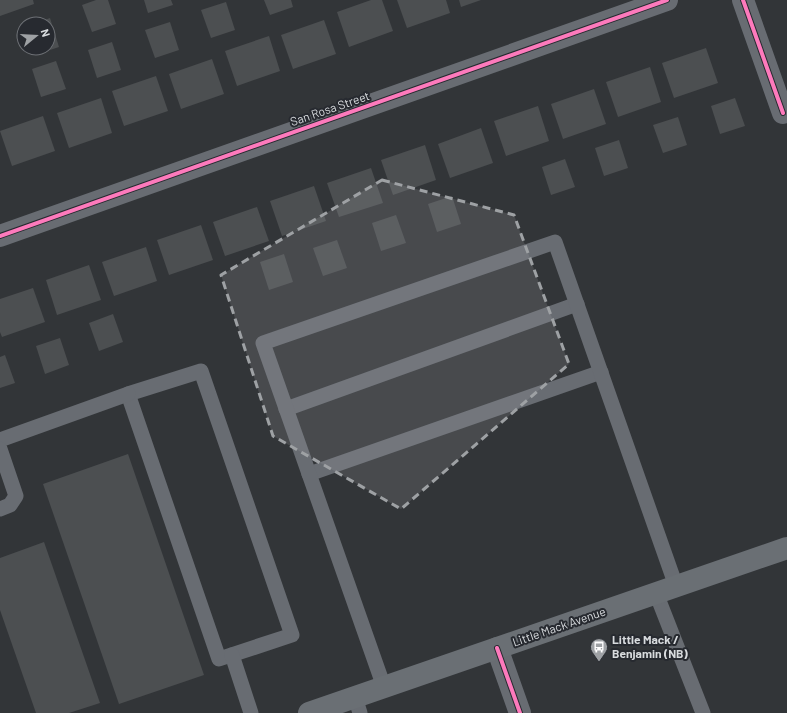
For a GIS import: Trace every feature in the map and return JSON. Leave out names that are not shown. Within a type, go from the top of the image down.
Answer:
[{"type":"main road","name":"Little Mack Avenue","points":[[309,713],[357,705],[384,687],[787,548]]},
{"type":"street","name":"San Rosa Street","points":[[0,236],[667,0]]},
{"type":"street","points":[[743,0],[783,113]]},
{"type":"street","points":[[497,648],[520,713]]},
{"type":"lane","points":[[384,687],[263,343],[555,242],[601,372],[703,713]]},
{"type":"lane","points":[[286,409],[577,304]]},
{"type":"lane","points":[[0,440],[128,394],[200,371],[292,635],[220,659],[128,394]]},
{"type":"lane","points":[[309,474],[601,372]]},
{"type":"lane","points":[[0,449],[16,496],[10,505],[0,509]]},
{"type":"lane","points":[[232,655],[251,713]]},
{"type":"highlighted area","points":[[382,180],[514,215],[569,364],[401,509],[273,436],[221,275]]},
{"type":"building","points":[[0,0],[33,0],[34,4],[0,16]]},
{"type":"building","points":[[96,0],[108,0],[116,24],[92,32],[82,5]]},
{"type":"building","points":[[144,0],[171,0],[173,5],[148,13]]},
{"type":"building","points":[[264,0],[291,0],[293,7],[270,15]]},
{"type":"building","points":[[371,0],[382,0],[393,31],[349,47],[337,12]]},
{"type":"building","points":[[397,0],[446,0],[450,13],[407,28]]},
{"type":"building","points":[[459,0],[481,0],[461,7]]},
{"type":"building","points":[[226,2],[235,30],[211,38],[201,10]]},
{"type":"building","points":[[324,20],[336,54],[293,69],[281,35]]},
{"type":"building","points":[[170,22],[179,50],[155,58],[145,30]]},
{"type":"building","points":[[269,36],[280,71],[237,86],[225,51]]},
{"type":"building","points":[[56,37],[59,47],[56,48]]},
{"type":"building","points":[[112,42],[121,70],[97,78],[88,50]]},
{"type":"building","points":[[706,48],[718,83],[674,98],[662,63]]},
{"type":"building","points":[[212,59],[224,94],[181,109],[169,74]]},
{"type":"building","points":[[56,61],[66,89],[41,97],[32,69]]},
{"type":"building","points":[[650,67],[661,102],[618,117],[606,82]]},
{"type":"building","points":[[156,76],[168,111],[124,126],[112,91]]},
{"type":"building","points":[[594,89],[606,124],[563,139],[551,104]]},
{"type":"building","points":[[101,98],[112,133],[69,148],[57,113]]},
{"type":"building","points":[[735,98],[745,126],[720,134],[711,106]]},
{"type":"building","points":[[538,106],[549,141],[506,156],[494,121]]},
{"type":"building","points":[[43,116],[55,151],[12,166],[0,131]]},
{"type":"building","points":[[678,117],[687,145],[663,153],[653,125]]},
{"type":"building","points":[[481,128],[493,163],[450,178],[438,144]]},
{"type":"building","points":[[619,140],[628,168],[604,176],[595,148]]},
{"type":"building","points":[[425,145],[436,180],[393,195],[381,160]]},
{"type":"building","points":[[565,159],[575,187],[551,195],[542,167]]},
{"type":"building","points":[[371,168],[383,203],[339,217],[327,183]]},
{"type":"building","points":[[314,186],[326,221],[282,236],[270,201]]},
{"type":"building","points":[[452,196],[461,224],[437,232],[428,204]]},
{"type":"building","points":[[257,207],[269,241],[225,256],[213,222]]},
{"type":"building","points":[[396,215],[406,243],[381,251],[372,223]]},
{"type":"building","points":[[201,225],[213,260],[169,275],[157,240]]},
{"type":"building","points":[[337,240],[347,268],[323,276],[313,248]]},
{"type":"building","points":[[146,247],[157,281],[114,296],[102,262]]},
{"type":"building","points":[[284,254],[293,282],[269,290],[260,262]]},
{"type":"building","points":[[89,265],[101,300],[57,315],[46,280]]},
{"type":"building","points":[[33,288],[45,322],[2,337],[0,332],[0,299]]},
{"type":"building","points":[[113,314],[123,342],[99,351],[89,323]]},
{"type":"building","points":[[60,338],[69,365],[45,374],[36,346]]},
{"type":"building","points":[[5,355],[15,383],[0,388],[0,357]]},
{"type":"building","points":[[128,454],[204,675],[119,704],[43,484]]},
{"type":"building","points":[[44,542],[100,703],[69,713],[36,713],[0,610],[0,558]]},
{"type":"cycle path","points":[[0,236],[667,0]]},
{"type":"cycle path","points":[[743,0],[783,113]]},
{"type":"cycle path","points":[[497,648],[520,713]]},
{"type":"place","name":"Little Mack / Benjamin (NB)","points":[[599,662]]}]
